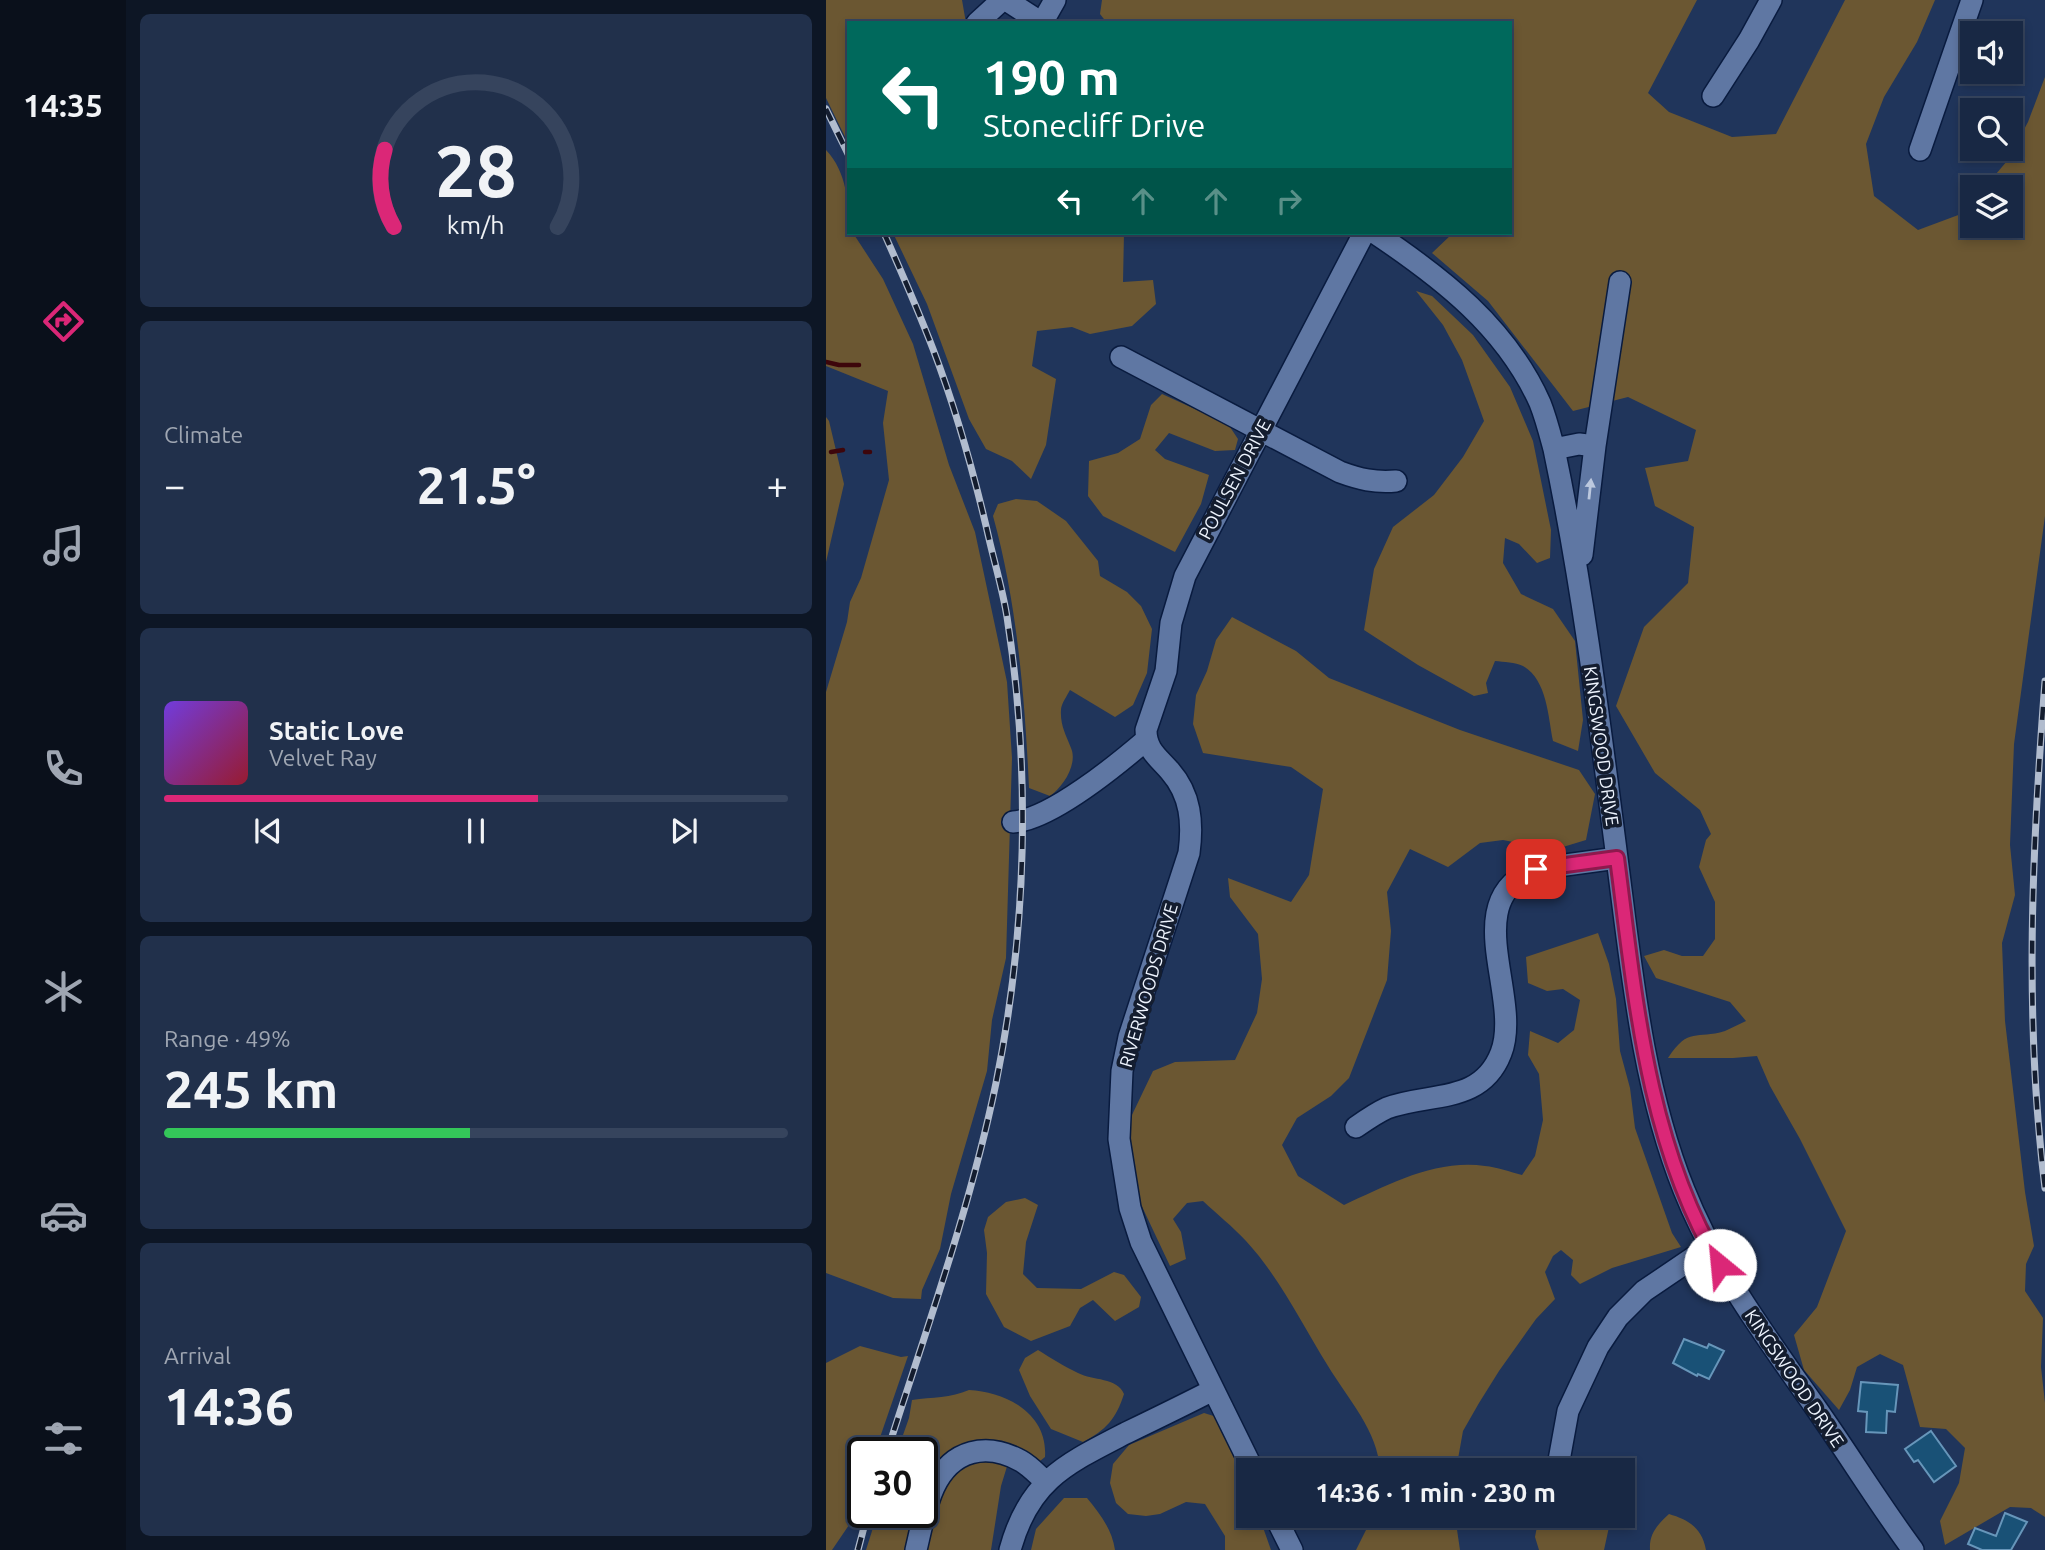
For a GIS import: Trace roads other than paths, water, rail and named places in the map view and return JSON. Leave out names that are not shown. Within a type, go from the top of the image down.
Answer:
[{"type":"street","points":[[979,21],[1004,0],[1039,21]]},
{"type":"street","points":[[1043,21],[1055,0]]},
{"type":"street","points":[[1713,96],[1772,0]]},
{"type":"street","points":[[1920,150],[1972,0]]},
{"type":"street","name":"POULSEN DRIVE","points":[[1146,740],[1146,730],[1166,671],[1171,623],[1185,576],[1363,235]]},
{"type":"street","name":"KINGSWOOD DRIVE","points":[[1378,235],[1435,274],[1464,299],[1494,331],[1520,366],[1540,404],[1554,449],[1579,581],[1617,858],[1655,1100],[1684,1189],[1709,1247],[1759,1328],[1913,1550]]},
{"type":"street","name":"KINGSWOOD DRIVE","points":[[1579,581],[1619,282]]},
{"type":"street","points":[[1121,358],[1340,472],[1361,479],[1396,481]]},
{"type":"street","points":[[1554,449],[1579,444],[1595,446]]},
{"type":"street","points":[[1013,822],[1021,822],[1050,808],[1100,779],[1146,740]]},
{"type":"street","name":"RIVERWOODS DRIVE","points":[[1146,740],[1152,753],[1181,786],[1191,816],[1192,833],[1189,853],[1129,1037],[1119,1102],[1120,1150],[1130,1208],[1141,1242],[1247,1458]]},
{"type":"street","points":[[1356,1128],[1388,1108],[1459,1092],[1488,1075],[1495,1066],[1504,1043],[1505,1017],[1494,935],[1496,917],[1503,897],[1523,874],[1536,869],[1617,858]]},
{"type":"street","points":[[1559,1458],[1568,1411],[1598,1347],[1618,1317],[1644,1291],[1709,1247]]},
{"type":"street","points":[[1010,1550],[1024,1510],[1046,1482],[1076,1458],[1213,1390]]},
{"type":"street","points":[[916,1550],[934,1487],[943,1471],[967,1454],[989,1449],[1007,1454],[1024,1462],[1046,1482]]},
{"type":"street","points":[[1281,1528],[1292,1550]]},
{"type":"waterway","points":[[826,362],[859,365]]},
{"type":"waterway","points":[[831,452],[843,450]]},
{"type":"waterway","points":[[865,452],[870,452]]},
{"type":"railway","points":[[826,109],[847,152]]},
{"type":"railway","points":[[885,235],[942,373],[984,518],[1007,617],[1020,733],[1022,792],[1022,850],[1014,968],[996,1083],[960,1223],[892,1437]]},
{"type":"railway","points":[[2045,681],[2032,934],[2034,1061],[2045,1188]]},
{"type":"railway","points":[[858,1550],[864,1528]]}]
